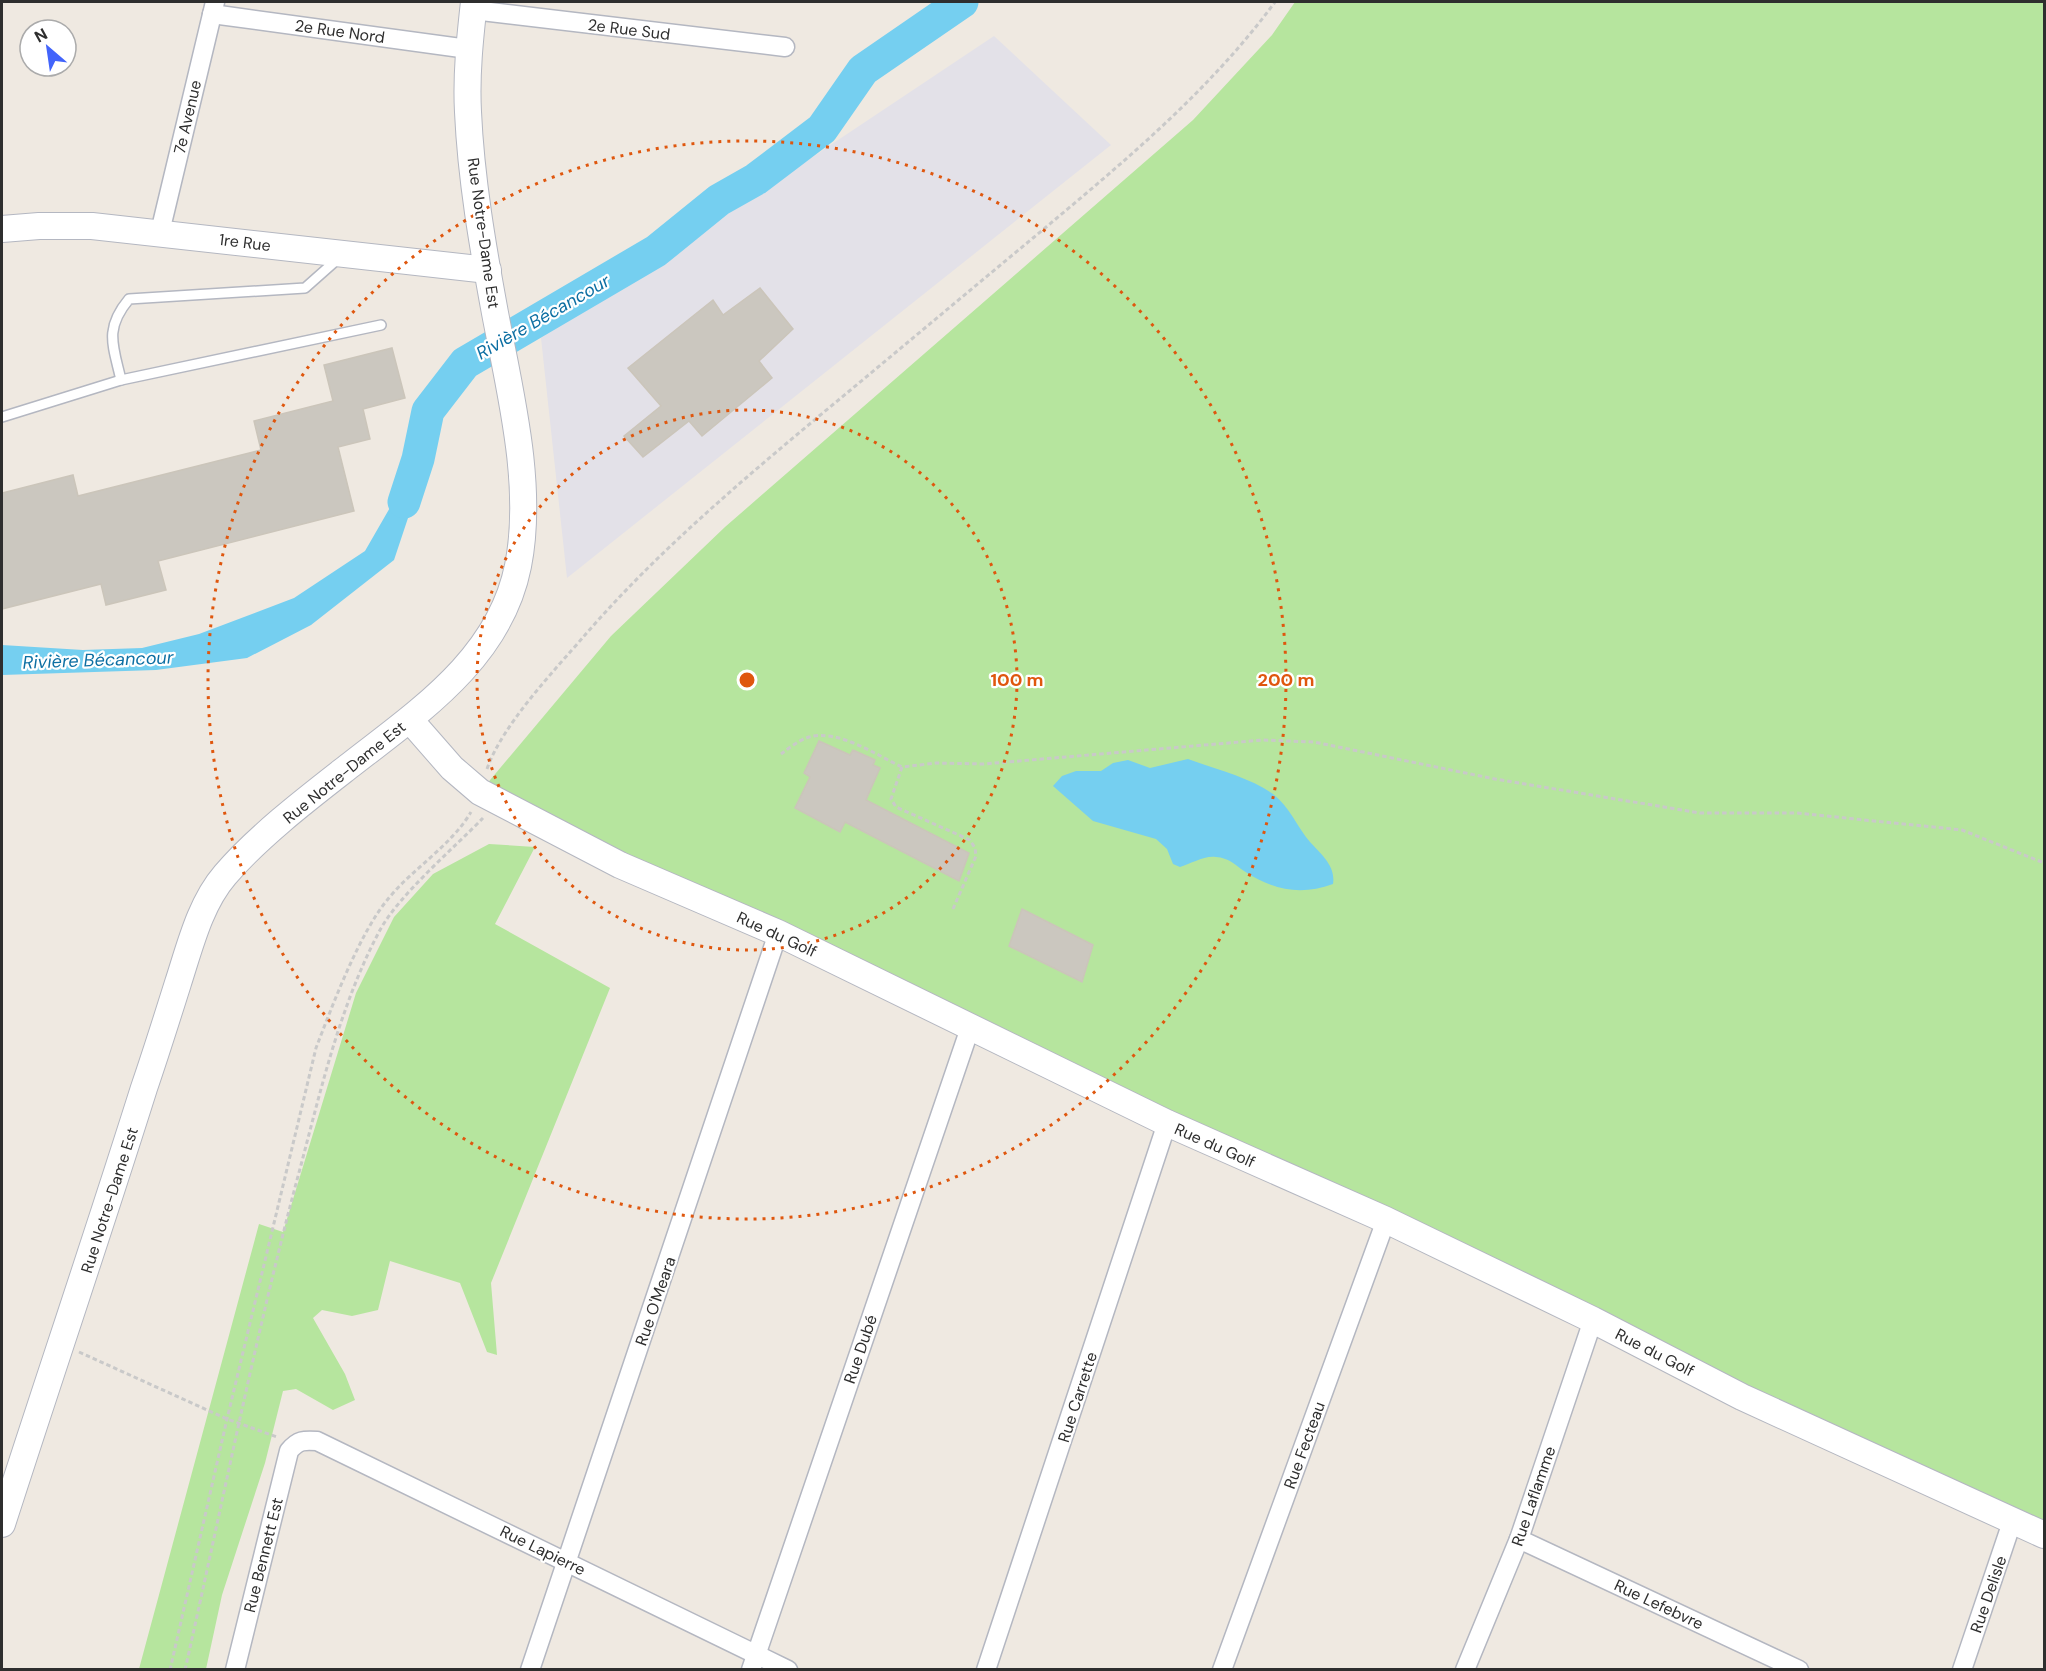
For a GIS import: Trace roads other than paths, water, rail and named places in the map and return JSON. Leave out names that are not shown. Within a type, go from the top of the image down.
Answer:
[{"type":"street","name":"2e Rue Sud","points":[[473,6],[785,47]]},
{"type":"street","name":"Rue Notre-Dame Est","points":[[2,1524],[6,1497],[63,1345],[182,969],[207,901],[225,875],[255,846],[351,764],[410,720],[475,657],[505,606],[518,568],[523,523],[522,483],[508,373],[488,270],[468,111],[468,49],[473,6]]},
{"type":"street","name":"2e Rue Nord","points":[[213,8],[468,49]]},
{"type":"street","name":"7e Avenue","points":[[160,232],[213,8]]},
{"type":"street","name":"1re Rue","points":[[2,230],[39,226],[92,226],[488,270]]},
{"type":"street","name":"Rue du Golf","points":[[410,720],[452,768],[489,797],[620,866],[778,933],[1167,1124],[1386,1220],[1593,1320],[1742,1397],[2044,1535]]},
{"type":"street","name":"Rue O'Meara","points":[[530,1670],[778,933]]},
{"type":"street","name":"Rue Dubé","points":[[754,1662],[970,1028]]},
{"type":"street","name":"Rue Carrette","points":[[986,1670],[1167,1124]]},
{"type":"street","name":"Rue Fecteau","points":[[1222,1670],[1386,1220]]},
{"type":"street","name":"Rue Laflamme","points":[[1465,1670],[1519,1539],[1593,1320]]},
{"type":"street","name":"Rue Lapierre","points":[[296,1443],[317,1442],[567,1561],[754,1662],[788,1670]]},
{"type":"street","name":"Rue Bennett Est","points":[[235,1670],[289,1450],[296,1443]]},
{"type":"street","name":"Rue Delisle","points":[[1962,1670],[2013,1519]]},
{"type":"street","name":"Rue Lefebvre","points":[[1519,1539],[1799,1670]]},
{"type":"lane","points":[[121,380],[110,335],[116,314],[129,299],[305,288],[320,278],[343,253]]},
{"type":"lane","points":[[2,417],[121,380],[381,325]]},
{"type":"water","points":[[418,459],[408,518],[394,560],[311,625],[247,658],[156,670],[2,675],[2,645],[83,650],[142,648],[199,634],[294,598],[365,551]]},
{"type":"water","points":[[1188,759],[1243,778],[1273,794],[1327,861],[1332,872],[1333,884],[1309,890],[1276,887],[1255,878],[1228,860],[1216,857],[1202,858],[1180,867],[1173,864],[1167,849],[1156,839],[1093,821],[1053,786],[1062,776],[1076,771],[1101,771],[1113,763],[1128,760],[1150,768]]},
{"type":"waterway","name":"Rivière Bécancour","points":[[404,502],[418,459],[428,411],[465,363],[656,251],[719,200],[756,179],[822,129],[863,70],[962,2]]}]
